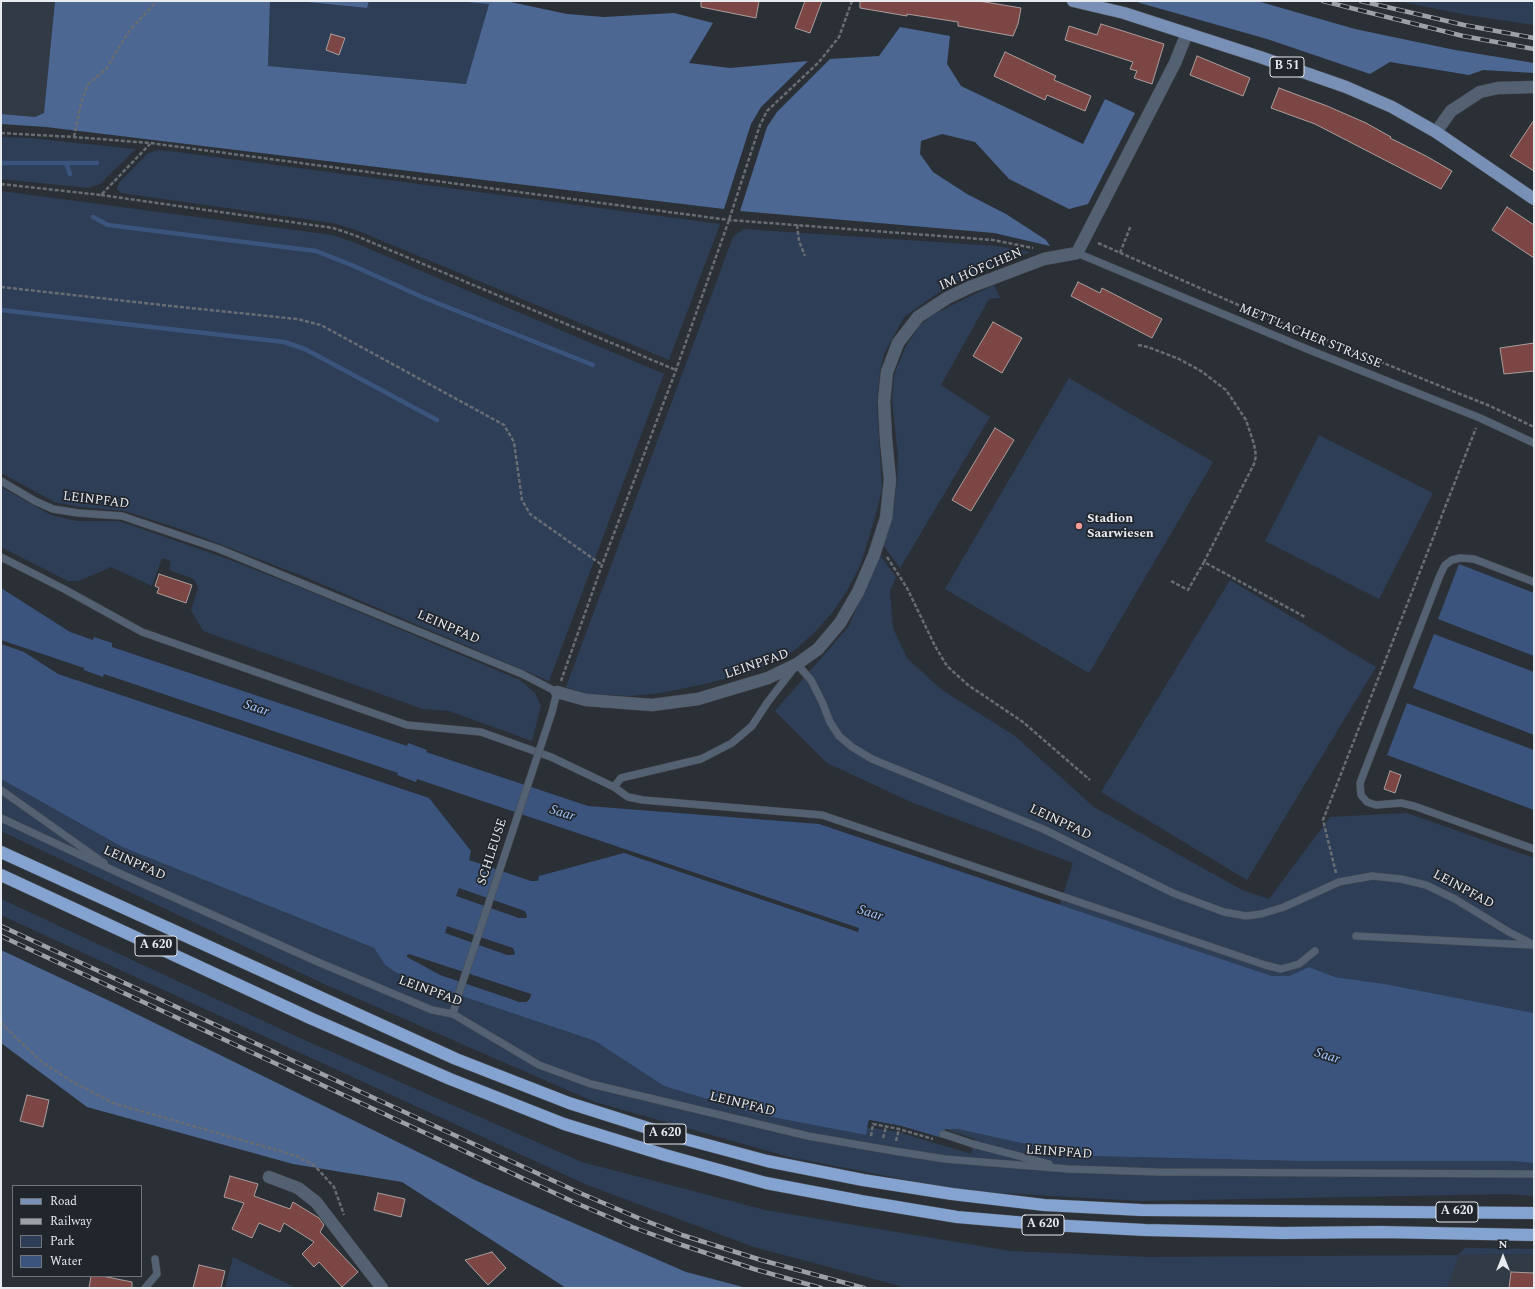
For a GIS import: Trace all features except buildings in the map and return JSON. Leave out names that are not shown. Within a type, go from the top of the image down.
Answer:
[{"type":"highway","name":"A 620","points":[[1,852],[456,1060],[569,1103],[670,1136],[767,1161],[863,1180],[952,1194],[1044,1205],[1141,1210],[1534,1213]]},
{"type":"highway","name":"A 620","points":[[1,875],[303,1014],[450,1079],[564,1124],[665,1155],[766,1183],[861,1202],[957,1217],[1050,1225],[1145,1230],[1282,1234],[1380,1232],[1534,1235]]},
{"type":"main road","name":"B 51","points":[[1072,1],[1124,13],[1346,87],[1392,107],[1436,132],[1534,199]]},
{"type":"street","points":[[1077,253],[1175,63],[1187,33]]},
{"type":"street","points":[[1436,132],[1451,111],[1480,92],[1498,88],[1534,87]]},
{"type":"street","name":"IM HÖFCHEN","points":[[797,664],[818,649],[840,623],[858,592],[886,518],[890,480],[884,401],[887,372],[898,343],[918,317],[947,298],[970,287],[1044,259],[1077,253]]},
{"type":"street","name":"LEINPFAD","points":[[557,692],[586,700],[652,705],[698,699],[768,678],[797,664]]},
{"type":"street","points":[[269,1177],[298,1188],[316,1202],[382,1288]]},
{"type":"lane","name":"METTLACHER STRASSE","points":[[1077,253],[1307,349],[1480,418],[1534,443]]},
{"type":"lane","name":"LEINPFAD","points":[[1,481],[35,501],[53,509],[78,513],[122,516],[220,549],[522,674],[557,692]]},
{"type":"lane","points":[[1,557],[64,589],[142,632],[407,725],[481,732],[551,757],[614,787],[628,797],[643,800],[822,815],[1265,965],[1281,969],[1299,964],[1314,951]]},
{"type":"lane","points":[[1534,582],[1474,559],[1460,558],[1452,560],[1445,565],[1360,783],[1361,795],[1367,802],[1376,805],[1401,803],[1414,806],[1534,849]]},
{"type":"lane","name":"LEINPFAD","points":[[797,664],[811,680],[830,722],[839,736],[852,747],[872,759],[1043,829],[1173,893],[1224,912],[1246,916],[1261,914],[1284,907],[1339,882],[1372,876],[1401,879],[1426,885],[1454,899],[1534,945]]},
{"type":"lane","points":[[614,787],[621,778],[701,759],[732,743],[752,726],[767,703],[797,664]]},
{"type":"lane","name":"SCHLEUSE","points":[[453,1014],[552,712],[557,692]]},
{"type":"lane","points":[[1,790],[119,873]]},
{"type":"lane","name":"LEINPFAD","points":[[1,818],[119,873],[318,962],[432,1010],[453,1014],[539,1065],[591,1084],[808,1136],[945,1158],[1068,1169],[1158,1172],[1534,1174]]},
{"type":"lane","points":[[1356,936],[1534,945]]},
{"type":"lane","points":[[943,1134],[973,1144],[1068,1169]]},
{"type":"lane","points":[[145,1288],[156,1274],[157,1265],[155,1259]]},
{"type":"path","points":[[74,136],[81,103],[88,84],[106,69],[129,31],[157,1]]},
{"type":"path","points":[[557,692],[602,565],[676,370],[729,220],[760,125],[767,111],[819,62],[838,37],[852,1]]},
{"type":"path","points":[[1,133],[74,136],[150,143],[729,220],[993,240],[1034,248]]},
{"type":"path","points":[[101,195],[150,143]]},
{"type":"path","points":[[1,184],[101,195],[333,228],[354,235],[676,370]]},
{"type":"path","points":[[797,225],[799,241],[805,256]]},
{"type":"path","points":[[1120,253],[1131,225]]},
{"type":"path","points":[[1086,237],[1270,319],[1490,406],[1534,427]]},
{"type":"path","points":[[1,287],[297,319],[320,325],[504,424],[514,442],[522,500],[530,514],[602,565]]},
{"type":"path","points":[[1138,345],[1148,347],[1179,359],[1201,371],[1226,390],[1246,420],[1254,444],[1256,456],[1254,464],[1188,590],[1171,581]]},
{"type":"path","points":[[1339,882],[1323,820],[1480,418]]},
{"type":"path","points":[[877,544],[907,588],[935,646],[947,666],[968,685],[1023,722],[1090,780]]},
{"type":"path","points":[[1204,562],[1305,617]]},
{"type":"path","points":[[1,1022],[42,1062],[71,1081],[113,1103],[275,1149],[297,1156],[315,1166],[334,1187],[343,1209],[347,1241]]},
{"type":"path","points":[[871,1134],[873,1124],[899,1129],[934,1139]]},
{"type":"path","points":[[884,1136],[886,1127]]},
{"type":"path","points":[[897,1138],[899,1129]]},
{"type":"shaded area","points":[[1,1],[55,1],[44,113],[35,117],[1,114]]},
{"type":"shaded area","points":[[55,1],[270,1],[268,66],[466,84],[489,4],[457,1],[506,1],[567,14],[604,17],[674,13],[713,23],[689,63],[730,68],[808,61],[761,107],[751,124],[724,209],[46,127],[1,124],[1,114],[35,117],[44,113]]},
{"type":"shaded area","points":[[297,1],[369,1],[367,8]]},
{"type":"shaded area","points":[[1133,1],[1257,1],[1355,29],[1455,50],[1534,63],[1534,73],[1483,70],[1469,75],[1390,62],[1370,74],[1267,39]]},
{"type":"shaded area","points":[[900,27],[950,36],[947,64],[961,86],[1083,144],[1105,99],[1135,113],[1088,204],[1069,209],[1009,179],[975,142],[942,134],[921,141],[920,154],[933,172],[967,194],[1006,214],[1046,240],[1050,246],[994,233],[740,211],[767,127],[777,112],[830,59],[879,56]]},
{"type":"shaded area","points":[[1,950],[116,1004],[477,1181],[686,1272],[747,1288],[566,1288],[402,1182],[293,1164],[87,1107],[1,1043]]},
{"type":"shaded area","points":[[1534,1254],[1534,1288],[1251,1288],[1294,1286],[1459,1255]]},
{"type":"green space","points":[[270,1],[297,1],[367,8],[369,1],[457,1],[489,3],[467,84],[268,66]]},
{"type":"green space","points":[[1397,1],[1534,1],[1534,25],[1467,15]]},
{"type":"green space","points":[[1,137],[29,138],[136,149],[100,184],[89,188],[1,179]]},
{"type":"green space","points":[[157,150],[720,224],[669,360],[356,230],[333,223],[121,193],[117,189],[119,183],[147,154]]},
{"type":"green space","points":[[1,191],[332,235],[353,242],[664,374],[549,681],[305,577],[186,531],[125,511],[80,507],[55,502],[1,473]]},
{"type":"green space","points":[[743,229],[996,246],[1031,252],[952,283],[904,317],[884,354],[880,371],[877,402],[882,489],[875,517],[861,563],[848,589],[832,613],[814,633],[795,650],[774,662],[753,671],[709,683],[661,693],[630,696],[587,694],[566,687],[733,237]]},
{"type":"green space","points":[[994,285],[1000,298],[989,299],[941,385],[990,417],[900,568],[883,545],[893,509],[897,481],[898,456],[892,400],[894,375],[905,348],[919,326],[934,314]]},
{"type":"green space","name":"Stadion Saarwiesen","points":[[1069,378],[1213,462],[1089,673],[945,589]]},
{"type":"green space","points":[[1319,435],[1433,493],[1379,599],[1265,541]]},
{"type":"green space","points":[[1,487],[51,515],[77,521],[119,521],[225,558],[302,588],[520,680],[535,693],[541,706],[532,741],[449,711],[423,709],[203,631],[191,610],[198,588],[194,579],[169,570],[171,561],[162,558],[152,586],[111,567],[79,581],[68,581],[1,547]]},
{"type":"green space","points":[[879,554],[896,577],[890,591],[893,628],[907,658],[942,690],[1015,736],[1094,807],[1242,890],[1269,899],[1330,817],[1407,813],[1534,858],[1534,1013],[1384,984],[1335,977],[1309,967],[1289,976],[1272,976],[1060,905],[1073,863],[911,802],[827,763],[775,711],[849,626]]},
{"type":"green space","points":[[1230,580],[1376,667],[1247,880],[1101,792]]},
{"type":"green space","points":[[1,779],[122,847],[374,948],[385,965],[395,972],[417,981],[595,1041],[664,1086],[865,1135],[867,1127],[898,1132],[971,1154],[975,1139],[945,1129],[958,1129],[1057,1151],[1089,1156],[1298,1161],[1512,1161],[1534,1163],[1534,1196],[1509,1194],[1140,1201],[964,1191],[789,1157],[595,1102],[324,984],[1,831]]},
{"type":"green space","points":[[1,899],[300,1038],[582,1162],[765,1210],[1010,1251],[1148,1257],[1458,1255],[1465,1248],[1534,1249],[1534,1254],[1459,1255],[1447,1288],[1294,1286],[1251,1288],[907,1288],[754,1247],[587,1185],[1,915]]},
{"type":"green space","points":[[233,1257],[296,1288],[225,1288]]},
{"type":"water","points":[[1459,564],[1534,593],[1534,656],[1438,619]]},
{"type":"water","name":"Saar","points":[[1,588],[70,632],[93,640],[94,637],[112,643],[112,647],[407,746],[408,743],[427,750],[426,752],[588,806],[819,824],[1272,976],[1289,976],[1309,967],[1335,977],[1385,984],[1534,1013],[1534,1163],[1512,1161],[1298,1161],[1089,1156],[1057,1151],[958,1129],[945,1129],[942,1138],[901,1126],[869,1120],[866,1135],[757,1114],[664,1086],[595,1041],[417,981],[395,972],[385,965],[374,948],[122,847],[1,779],[1,644],[24,652],[58,674],[429,798],[471,851],[469,860],[531,881],[538,881],[539,876],[624,853],[858,932],[859,928],[417,779],[416,782],[397,775],[398,773],[104,674],[103,677],[84,670],[84,668],[1,640]],"holes":[[[459,888],[525,911],[527,916],[526,918],[519,918],[456,896]],[[447,926],[513,948],[515,953],[514,955],[507,955],[445,933]],[[409,954],[531,995],[529,1000],[526,1002],[519,1002],[440,975],[407,957]]]},
{"type":"water","points":[[1434,634],[1534,672],[1534,735],[1413,688]]},
{"type":"water","points":[[1407,703],[1534,750],[1534,810],[1387,755]]},
{"type":"pier","points":[[869,1120],[901,1126],[942,1138],[941,1140],[900,1127],[870,1122],[869,1128],[867,1127]]},
{"type":"waterway","points":[[1,163],[97,163]]},
{"type":"waterway","points":[[66,163],[70,174]]},
{"type":"waterway","points":[[93,217],[108,225],[316,251],[354,266],[422,297],[593,365]]},
{"type":"waterway","points":[[1,310],[284,342],[305,349],[437,420]]},
{"type":"railway","points":[[1323,1],[1463,36],[1534,49]]},
{"type":"railway","points":[[1361,1],[1464,25],[1534,38]]},
{"type":"railway","points":[[1,926],[580,1193],[636,1217],[682,1235],[761,1260],[864,1288]]},
{"type":"railway","points":[[1,936],[576,1203],[632,1227],[679,1244],[754,1269],[821,1288]]},
{"type":"place","name":"Stadion Saarwiesen","points":[[1079,526]]}]
